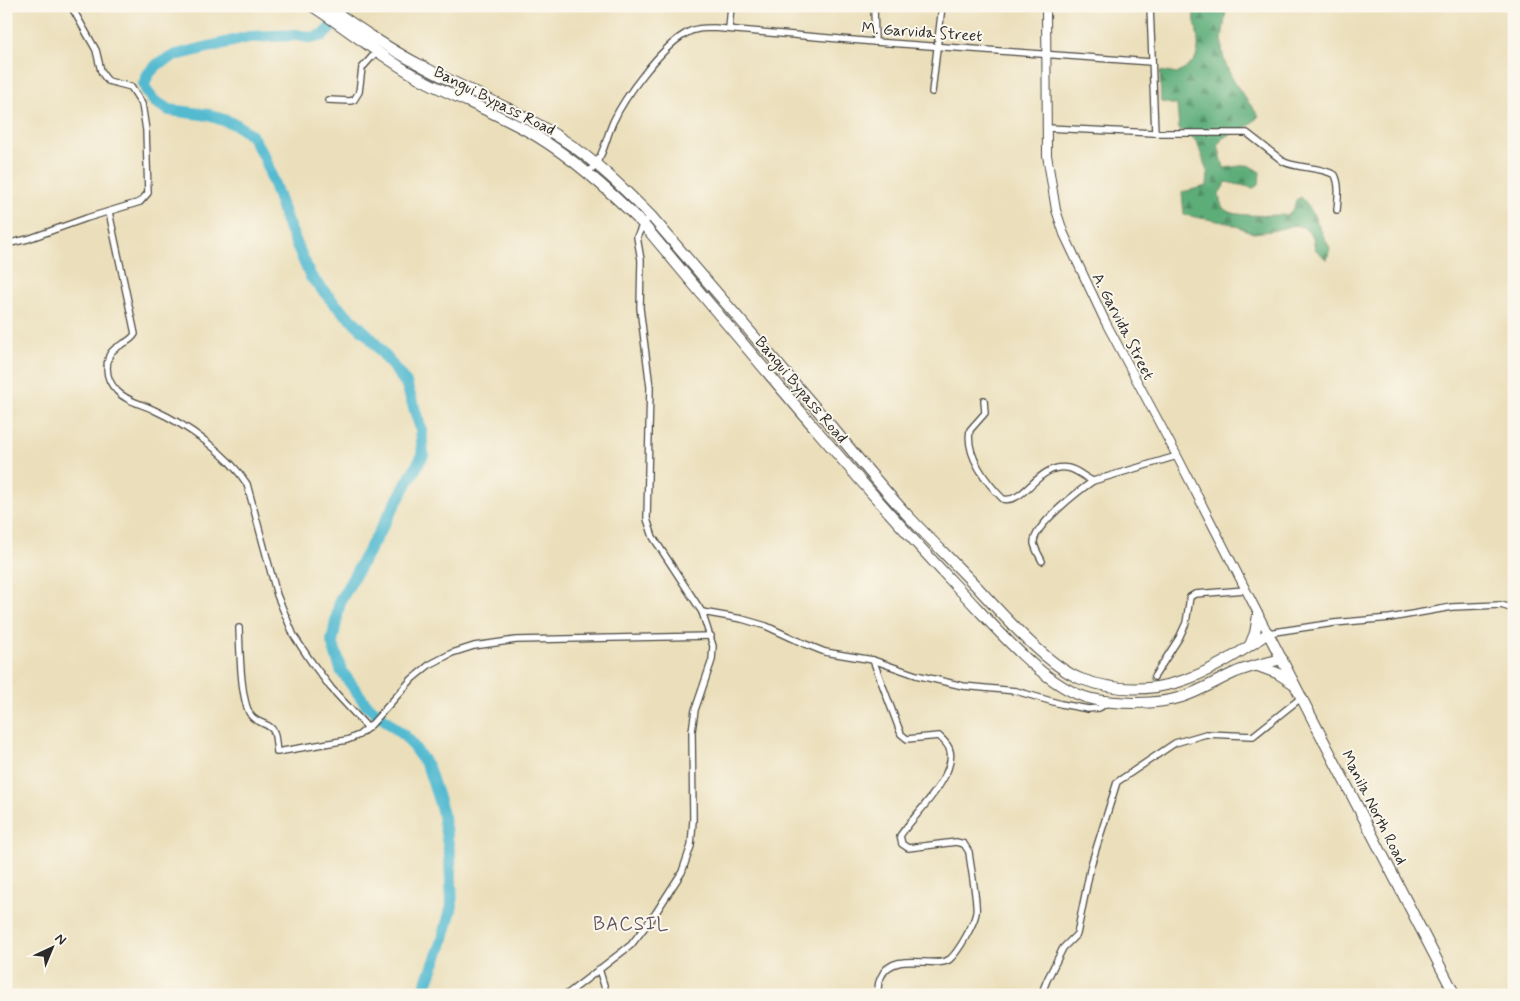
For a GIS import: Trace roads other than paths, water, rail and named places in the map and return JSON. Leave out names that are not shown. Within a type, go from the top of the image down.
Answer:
[{"type":"highway","name":"Bangui Bypass Road","points":[[312,6],[325,9],[419,77],[511,122],[558,150],[624,204],[877,500],[1000,631],[1038,669],[1056,683],[1091,699],[1110,702],[1162,702],[1181,697],[1246,668],[1282,659]]},
{"type":"highway","name":"Bangui Bypass Road","points":[[380,48],[534,122],[565,140],[613,179],[651,216],[910,518],[1005,617],[1047,656],[1067,671],[1080,678],[1115,687],[1159,688],[1177,684],[1229,660],[1268,633]]},
{"type":"highway","points":[[1248,647],[1255,633],[1258,615]]},
{"type":"highway","name":"Manila North Road","points":[[1268,633],[1455,995]]},
{"type":"highway","points":[[1257,666],[1277,673],[1295,685]]},
{"type":"highway","points":[[1205,671],[1211,684]]},
{"type":"main road","name":"A. Garvida Street","points":[[1046,6],[1048,172],[1056,210],[1064,234],[1106,324],[1177,456],[1268,633]]},
{"type":"street","points":[[6,244],[28,239],[140,202],[148,193],[146,130],[142,104],[131,87],[108,80],[104,76],[96,50],[71,6]]},
{"type":"street","points":[[729,29],[731,6]]},
{"type":"street","points":[[874,6],[875,42]]},
{"type":"street","points":[[932,92],[942,6]]},
{"type":"street","points":[[1150,6],[1155,133]]},
{"type":"street","name":"M. Garvida Street","points":[[588,173],[600,158],[613,123],[621,108],[651,66],[685,33],[692,30],[708,28],[729,29],[875,42],[1151,62]]},
{"type":"street","points":[[328,100],[354,100],[359,92],[362,68],[380,48]]},
{"type":"street","points":[[1046,128],[1155,133],[1247,133],[1284,162],[1308,166],[1335,175],[1338,195],[1337,210]]},
{"type":"street","points":[[109,212],[135,334],[133,338],[119,345],[110,354],[106,372],[108,379],[117,392],[156,411],[198,436],[240,472],[247,484],[277,595],[294,636],[331,688],[369,727]]},
{"type":"street","points":[[566,995],[626,950],[665,899],[682,872],[691,846],[693,820],[692,731],[698,700],[712,660],[713,646],[711,636],[702,612],[653,537],[647,519],[650,387],[640,308],[640,260],[637,237],[643,224],[651,216]]},
{"type":"street","points":[[984,400],[985,413],[970,430],[971,448],[984,478],[1003,499],[1012,499],[1024,492],[1044,473],[1056,468],[1070,468],[1093,481]]},
{"type":"street","points":[[1042,561],[1034,543],[1035,536],[1045,522],[1070,498],[1093,481],[1177,456]]},
{"type":"street","points":[[1154,677],[1179,638],[1186,623],[1190,597],[1203,593],[1245,590]]},
{"type":"street","points":[[1268,633],[1334,623],[1390,618],[1459,606],[1501,605],[1514,609]]},
{"type":"street","points":[[702,612],[742,619],[766,626],[825,652],[872,660],[916,675],[963,686],[1016,691],[1076,707],[1094,709],[1110,702]]},
{"type":"street","points":[[239,628],[240,662],[248,711],[254,720],[272,729],[277,752],[347,740],[359,735],[369,727],[412,679],[429,665],[452,652],[474,646],[516,640],[711,636]]},
{"type":"street","points":[[872,660],[900,734],[907,738],[939,736],[950,751],[949,764],[945,775],[929,801],[906,826],[900,836],[902,844],[908,848],[956,842],[964,844],[969,852],[977,912],[964,942],[950,959],[942,963],[911,961],[891,966],[883,972],[878,982],[879,995]]},
{"type":"street","points":[[1041,995],[1064,948],[1077,934],[1091,865],[1117,782],[1175,743],[1206,734],[1253,736],[1302,697]]},
{"type":"street","points":[[599,969],[607,995]]},
{"type":"waterway","points":[[353,6],[323,35],[311,38],[297,35],[249,37],[176,55],[158,64],[148,74],[144,84],[154,101],[169,110],[209,115],[235,124],[251,135],[265,158],[287,222],[311,277],[335,304],[370,337],[406,383],[421,429],[423,455],[340,601],[332,642],[342,672],[366,704],[408,739],[428,767],[442,810],[450,856],[452,906],[441,946],[422,995]]},
{"type":"district","name":"BACSIL","points":[[631,923]]}]
